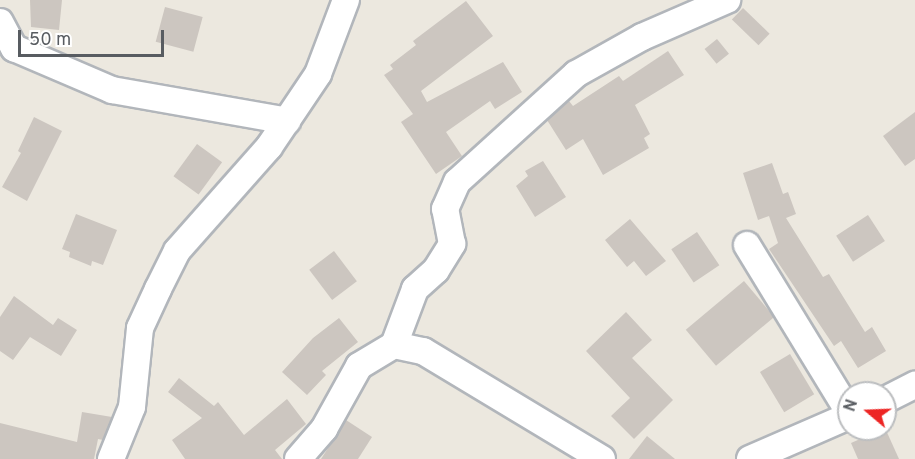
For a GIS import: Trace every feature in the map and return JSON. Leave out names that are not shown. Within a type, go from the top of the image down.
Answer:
[{"type":"street","points":[[111,459],[132,407],[140,328],[172,261],[287,121],[318,74],[346,0]]},
{"type":"street","points":[[298,459],[324,429],[359,366],[394,345],[415,289],[436,270],[452,244],[445,210],[457,182],[576,74],[642,37],[727,0]]},
{"type":"street","points":[[0,22],[15,48],[112,90],[287,121]]},
{"type":"street","points":[[747,245],[837,394]]},
{"type":"street","points":[[394,345],[423,351],[602,459]]},
{"type":"street","points":[[897,394],[915,385]]},
{"type":"street","points":[[750,459],[837,419]]},
{"type":"building","points":[[30,0],[62,0],[59,30],[31,27]]},
{"type":"building","points":[[466,1],[493,36],[421,91],[427,102],[503,62],[522,92],[495,109],[490,101],[446,132],[462,156],[436,174],[401,122],[413,114],[384,75],[393,69],[390,65],[416,45],[413,41]]},
{"type":"building","points":[[165,7],[203,17],[193,52],[156,42]]},
{"type":"building","points":[[743,8],[770,34],[759,45],[732,20]]},
{"type":"building","points":[[717,39],[729,54],[717,64],[705,49]]},
{"type":"building","points":[[668,51],[684,75],[635,105],[650,134],[644,138],[649,148],[603,175],[583,139],[566,150],[547,120],[569,101],[573,106],[619,76],[623,81]]},
{"type":"building","points":[[915,112],[915,159],[905,166],[883,136]]},
{"type":"building","points":[[34,117],[62,131],[27,201],[2,187],[21,153],[18,151]]},
{"type":"building","points":[[197,144],[222,162],[199,195],[173,176]]},
{"type":"building","points":[[543,161],[566,197],[535,217],[516,186],[528,176],[525,171]]},
{"type":"building","points":[[772,163],[783,194],[788,192],[796,214],[786,218],[823,277],[829,274],[865,332],[872,327],[886,351],[858,368],[841,341],[834,346],[769,249],[778,243],[769,216],[758,220],[743,173]]},
{"type":"building","points":[[76,214],[117,230],[103,265],[92,261],[91,266],[69,257],[70,252],[62,249]]},
{"type":"building","points":[[868,215],[885,241],[853,262],[836,236]]},
{"type":"building","points":[[630,219],[666,261],[646,276],[634,261],[627,267],[605,240]]},
{"type":"building","points":[[697,232],[719,265],[694,282],[671,249]]},
{"type":"building","points":[[334,251],[357,281],[332,300],[309,270]]},
{"type":"building","points":[[744,281],[774,317],[716,366],[686,330]]},
{"type":"building","points":[[14,296],[53,325],[58,318],[77,330],[61,356],[30,337],[13,360],[0,351],[0,317]]},
{"type":"building","points":[[626,312],[652,340],[632,358],[673,400],[634,439],[611,416],[630,398],[586,351]]},
{"type":"building","points":[[339,318],[358,342],[322,371],[326,375],[307,395],[282,372],[313,338]]},
{"type":"building","points":[[790,354],[814,394],[784,412],[760,372]]},
{"type":"building","points":[[179,378],[214,406],[218,402],[244,435],[287,399],[306,424],[275,450],[282,459],[185,459],[172,440],[202,418],[168,392]]},
{"type":"building","points":[[82,412],[112,417],[103,440],[98,439],[94,459],[0,459],[0,423],[77,442]]},
{"type":"building","points":[[346,420],[372,437],[358,459],[321,459]]},
{"type":"building","points":[[647,436],[675,459],[629,459]]},
{"type":"building","points":[[891,441],[899,459],[858,459],[851,443]]}]
